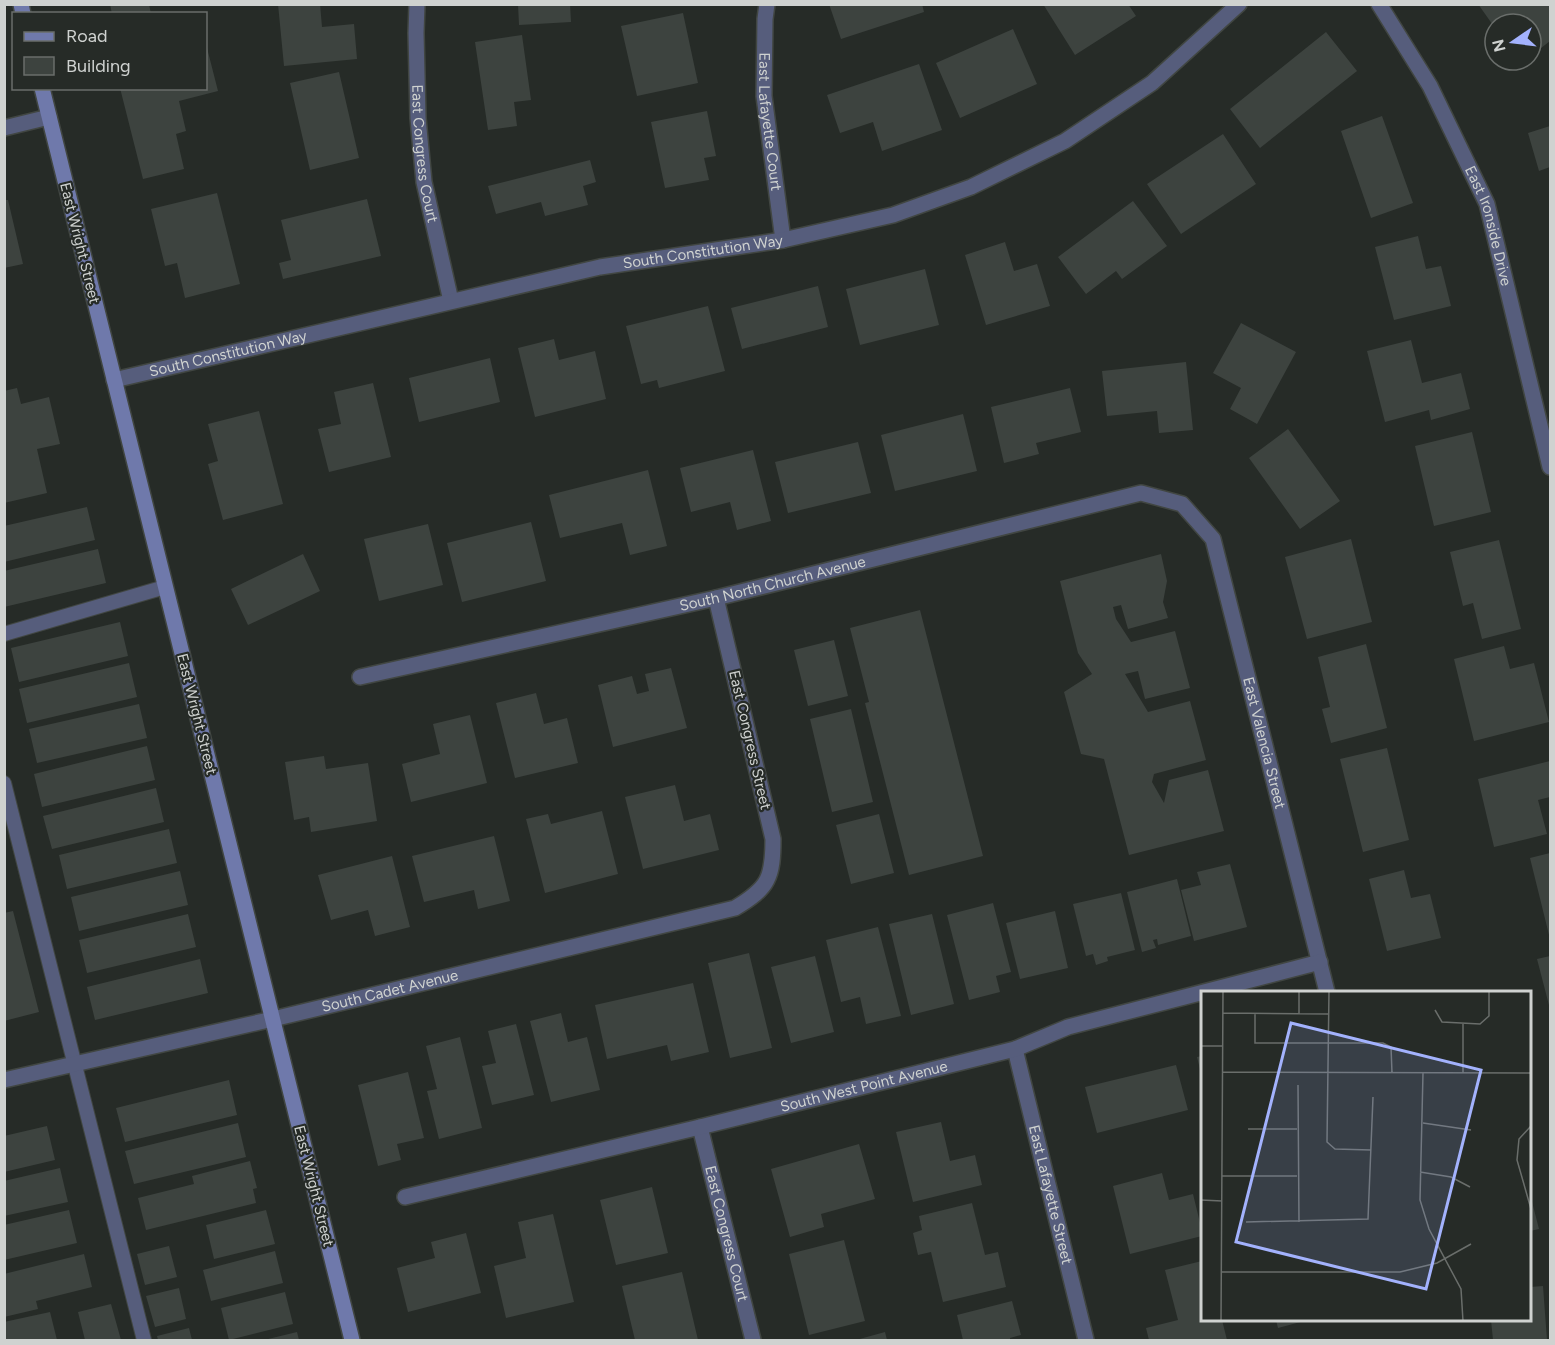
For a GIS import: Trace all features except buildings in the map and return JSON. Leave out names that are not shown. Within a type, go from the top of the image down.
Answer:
[{"type":"street","name":"East Congress Court","points":[[417,4],[418,118],[424,182],[451,301]]},
{"type":"street","name":"East Lafayette Court","points":[[767,4],[764,96],[783,240]]},
{"type":"street","name":"South Constitution Way","points":[[114,380],[600,267],[783,240],[893,215],[971,187],[1065,141],[1152,83],[1239,4]]},
{"type":"street","name":"East Ironside Drive","points":[[1379,4],[1430,86],[1486,204],[1551,467]]},
{"type":"street","name":"East Wright Street","points":[[42,90],[352,1341]]},
{"type":"street","points":[[4,128],[49,117]]},
{"type":"street","name":"South North Church Avenue","points":[[360,677],[716,598],[1141,494],[1182,504]]},
{"type":"street","name":"East Valencia Street","points":[[1182,504],[1213,539],[1327,991]]},
{"type":"street","name":"East Congress Street","points":[[716,598],[773,839],[773,862],[766,883]]},
{"type":"street","name":"South Cadet Avenue","points":[[4,1080],[273,1019],[735,908],[753,897],[766,883]]},
{"type":"street","name":"South West Point Avenue","points":[[1208,991],[1320,962]]},
{"type":"street","name":"South West Point Avenue","points":[[405,1197],[1015,1049],[1068,1027],[1201,993]]},
{"type":"street","name":"East Lafayette Street","points":[[1015,1049],[1086,1341]]},
{"type":"street","name":"East Congress Court","points":[[700,1127],[753,1341]]},
{"type":"lane","points":[[4,634],[165,587]]},
{"type":"lane","points":[[4,783],[144,1341]]}]
